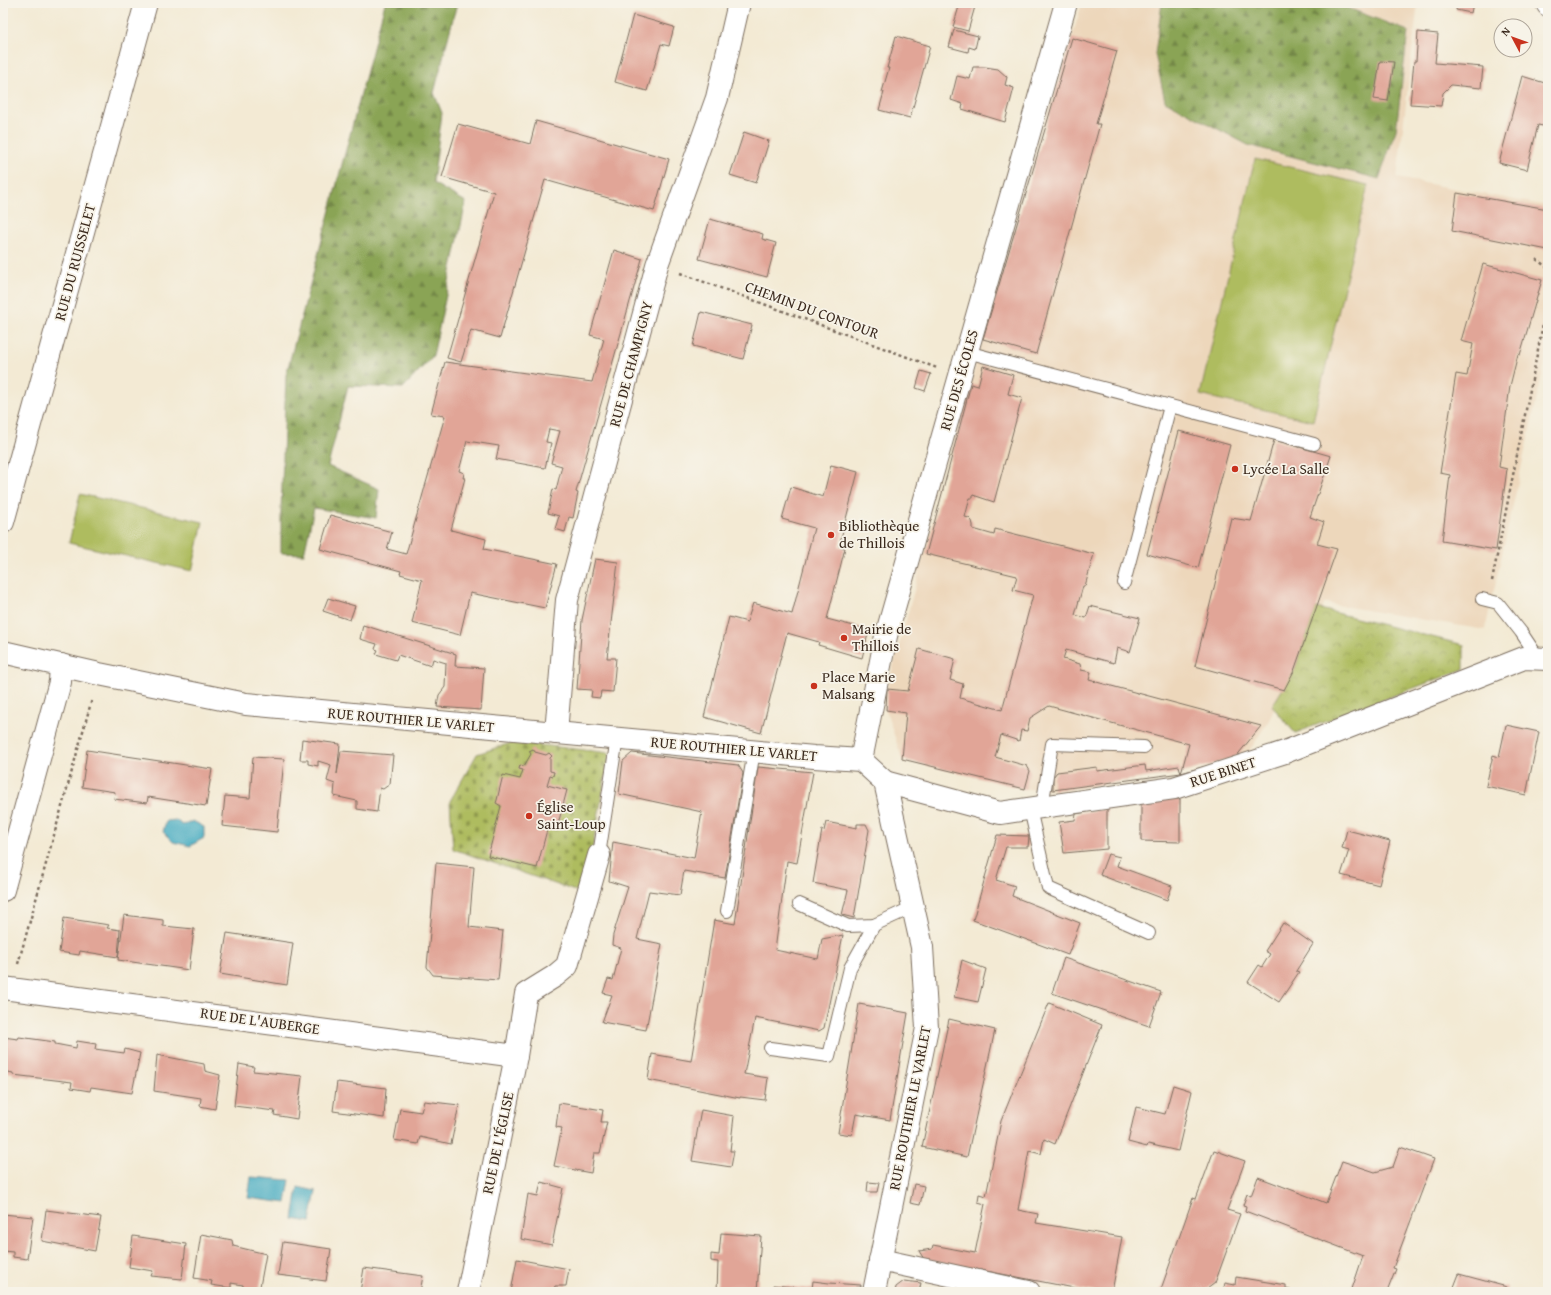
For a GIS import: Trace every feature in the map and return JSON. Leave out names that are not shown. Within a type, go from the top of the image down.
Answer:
[{"type":"street","name":"RUE DU RUISSELET","points":[[3,522],[146,3]]},
{"type":"street","name":"RUE DE CHAMPIGNY","points":[[556,733],[567,600],[657,265],[717,98],[739,3]]},
{"type":"street","name":"RUE DES ÉCOLES","points":[[861,760],[886,636],[1066,3]]},
{"type":"street","name":"RUE ROUTHIER LE VARLET","points":[[3,652],[99,674],[246,704],[861,760]]},
{"type":"street","name":"RUE BINET","points":[[885,782],[1000,813],[1174,788],[1285,752],[1524,658],[1543,659]]},
{"type":"street","points":[[3,890],[60,682],[61,665]]},
{"type":"street","points":[[861,760],[885,782]]},
{"type":"street","name":"RUE ROUTHIER LE VARLET","points":[[874,1292],[927,1028],[922,947],[885,782]]},
{"type":"street","name":"RUE DE L'ÉGLISE","points":[[468,1292],[516,1056],[526,994],[555,976],[567,966],[599,855]]},
{"type":"street","name":"RUE DE L'AUBERGE","points":[[7,988],[516,1056]]},
{"type":"street","points":[[880,1260],[1029,1292]]},
{"type":"lane","points":[[967,352],[1314,444]]},
{"type":"lane","points":[[1124,583],[1170,406]]},
{"type":"lane","points":[[1485,600],[1498,603],[1543,659]]},
{"type":"lane","points":[[599,855],[617,738]]},
{"type":"lane","points":[[1144,746],[1052,744],[1036,808],[1048,888],[1149,933]]},
{"type":"lane","points":[[727,911],[754,751]]},
{"type":"lane","points":[[798,904],[848,926],[874,925],[913,907]]},
{"type":"lane","points":[[770,1048],[828,1056],[850,968],[874,925]]},
{"type":"path","points":[[1536,259],[1548,268]]},
{"type":"path","name":"CHEMIN DU CONTOUR","points":[[657,265],[960,376]]},
{"type":"path","points":[[1485,600],[1548,299]]},
{"type":"path","points":[[7,988],[99,674]]},
{"type":"shaded area","name":"Lycée La Salle","points":[[1082,3],[1418,3],[1397,178],[1548,206],[1548,348],[1485,630],[1325,603],[1269,720],[1248,753],[1181,773],[1058,790],[1025,789],[902,759],[886,710],[887,689],[983,339]]},
{"type":"green space","points":[[385,3],[457,3],[434,93],[442,113],[433,183],[466,202],[433,356],[403,388],[348,386],[328,466],[379,489],[376,518],[314,508],[304,554],[281,553],[286,375]]},
{"type":"green space","points":[[1162,3],[1335,3],[1408,31],[1396,130],[1379,179],[1248,145],[1165,101],[1155,54]]},
{"type":"green space","points":[[1255,159],[1368,185],[1313,421],[1200,395]]},
{"type":"green space","points":[[80,494],[203,522],[192,571],[69,543]]},
{"type":"green space","points":[[1316,608],[1464,645],[1464,669],[1295,733],[1272,706],[1294,671]]},
{"type":"green space","points":[[514,742],[610,753],[584,894],[453,849],[450,801],[477,754]]},
{"type":"water","points":[[176,820],[182,825],[193,821],[204,827],[204,838],[190,846],[173,842],[163,832],[166,821]]},
{"type":"water","points":[[251,1177],[290,1180],[286,1203],[248,1198]]},
{"type":"water","points":[[298,1187],[316,1191],[310,1222],[293,1219]]},
{"type":"building","points":[[960,3],[976,3],[968,31],[953,27]]},
{"type":"building","points":[[1450,3],[1473,3],[1471,13],[1456,10],[1457,5]]},
{"type":"building","points":[[633,15],[674,27],[669,46],[661,44],[647,91],[615,82]]},
{"type":"building","points":[[954,30],[978,36],[975,49],[969,47],[968,52],[949,47]]},
{"type":"building","points":[[1418,32],[1438,34],[1435,63],[1483,67],[1481,88],[1451,85],[1443,93],[1441,106],[1410,104],[1414,61],[1416,61]]},
{"type":"building","points":[[896,36],[930,46],[910,118],[879,110],[884,92],[882,92],[889,68],[887,68]]},
{"type":"building","points":[[1072,38],[1117,51],[1096,124],[1100,124],[1036,354],[983,339]]},
{"type":"building","points":[[1380,61],[1394,62],[1388,101],[1374,99]]},
{"type":"building","points":[[973,67],[998,69],[1007,77],[1005,85],[1014,88],[1005,122],[962,109],[963,104],[951,100],[957,76],[970,79]]},
{"type":"building","points":[[1522,76],[1548,84],[1548,127],[1538,125],[1527,170],[1499,163]]},
{"type":"building","points":[[536,121],[669,159],[654,211],[545,180],[500,338],[471,330],[461,362],[447,358],[494,192],[442,177],[458,124],[530,144]]},
{"type":"building","points":[[744,132],[769,141],[756,183],[730,175]]},
{"type":"building","points":[[1457,193],[1548,209],[1548,250],[1452,231]]},
{"type":"building","points":[[710,219],[763,234],[762,239],[776,243],[767,277],[699,259]]},
{"type":"building","points":[[614,250],[642,259],[576,492],[578,493],[573,518],[569,517],[565,532],[555,529],[559,516],[548,513],[553,489],[556,490],[562,466],[551,463],[560,431],[549,429],[546,442],[551,443],[545,468],[496,459],[499,446],[467,441],[459,471],[464,473],[463,478],[465,478],[451,530],[486,539],[484,549],[557,564],[545,608],[470,593],[460,635],[412,623],[422,580],[400,574],[401,571],[320,549],[330,515],[392,532],[387,549],[406,554],[445,416],[431,414],[445,362],[592,382],[604,339],[590,335]]},
{"type":"building","points":[[1483,264],[1542,280],[1520,355],[1518,354],[1510,386],[1499,467],[1507,469],[1496,550],[1442,541],[1450,475],[1440,473],[1456,374],[1467,376],[1473,344],[1461,341]]},
{"type":"building","points":[[701,312],[752,325],[743,359],[693,346]]},
{"type":"building","points":[[983,366],[1013,375],[1008,394],[1022,398],[994,502],[973,495],[973,498],[970,498],[965,517],[972,521],[973,529],[994,535],[995,529],[1094,554],[1075,615],[1086,618],[1090,606],[1140,618],[1130,652],[1117,648],[1114,663],[1066,650],[1063,659],[1080,664],[1081,670],[1091,672],[1089,680],[1261,726],[1235,758],[1181,773],[1189,744],[1049,706],[1030,718],[1027,731],[1021,730],[1019,741],[1001,735],[995,757],[1027,766],[1030,771],[1025,789],[902,759],[906,713],[886,710],[887,689],[908,691],[919,649],[955,659],[950,680],[963,684],[960,698],[1002,710],[1033,595],[1013,590],[1017,576],[926,554],[971,384],[978,386]]},
{"type":"building","points":[[921,371],[931,374],[925,391],[916,388]]},
{"type":"building","points":[[1179,431],[1230,445],[1198,568],[1147,554]]},
{"type":"building","points":[[1274,440],[1331,456],[1310,517],[1324,522],[1317,544],[1337,549],[1294,671],[1284,690],[1195,666],[1231,518],[1251,521]]},
{"type":"building","points":[[831,465],[858,472],[839,546],[845,548],[827,619],[869,630],[862,658],[818,645],[819,642],[787,633],[761,733],[704,717],[729,617],[747,622],[753,603],[792,614],[814,528],[782,519],[791,487],[823,497]]},
{"type":"building","points":[[595,559],[618,562],[607,658],[616,658],[613,692],[601,691],[600,698],[591,697],[592,690],[577,689],[582,620]]},
{"type":"building","points":[[328,598],[355,606],[350,620],[323,611]]},
{"type":"building","points":[[363,625],[456,654],[455,666],[484,668],[481,710],[437,707],[439,695],[445,687],[446,663],[433,659],[431,666],[398,655],[396,660],[376,654],[378,650],[375,649],[377,644],[360,639]]},
{"type":"building","points":[[1506,725],[1539,732],[1526,795],[1486,786],[1493,755],[1499,757]]},
{"type":"building","points":[[302,739],[340,744],[337,774],[341,751],[393,755],[390,784],[383,789],[380,788],[377,812],[357,809],[357,801],[334,796],[335,784],[327,781],[331,765],[318,761],[318,766],[308,764],[308,760],[300,760]]},
{"type":"building","name":"Église Saint-Loup","points":[[533,749],[535,752],[546,755],[549,753],[552,756],[550,758],[550,771],[554,772],[553,776],[550,775],[547,785],[567,790],[557,828],[548,826],[537,868],[488,856],[501,806],[496,803],[503,775],[520,779],[523,770],[519,769],[520,765],[524,766],[531,754],[529,751]]},
{"type":"building","points":[[87,750],[212,769],[206,806],[148,797],[147,803],[114,799],[115,792],[82,787]]},
{"type":"building","points":[[632,753],[738,765],[743,773],[725,878],[684,871],[680,895],[649,891],[637,939],[662,944],[646,1030],[602,1022],[612,995],[603,993],[608,979],[613,980],[621,948],[612,945],[613,935],[628,887],[609,881],[613,842],[694,858],[702,812],[619,794],[623,761]]},
{"type":"building","points":[[253,757],[284,759],[277,832],[222,826],[225,796],[250,798]]},
{"type":"building","points":[[1145,765],[1146,771],[1179,766],[1181,773],[1053,790],[1053,777],[1057,772],[1097,767],[1097,771]]},
{"type":"building","points":[[758,767],[813,772],[797,863],[787,861],[775,950],[818,959],[822,939],[843,935],[824,1028],[819,1031],[755,1018],[744,1074],[768,1078],[765,1100],[740,1098],[648,1080],[652,1054],[691,1061],[714,920],[735,924]]},
{"type":"building","points":[[1141,799],[1180,799],[1180,842],[1141,841]]},
{"type":"building","points":[[1107,808],[1107,849],[1064,853],[1059,822],[1075,820],[1076,814]]},
{"type":"building","points":[[826,822],[857,828],[857,824],[866,824],[869,830],[854,918],[842,915],[848,890],[813,883],[822,830],[824,831]]},
{"type":"building","points":[[1347,830],[1390,841],[1379,885],[1341,875],[1349,850],[1342,848]]},
{"type":"building","points":[[997,835],[1029,836],[1028,847],[1006,847],[996,880],[1015,886],[1012,896],[1080,923],[1068,955],[973,920]]},
{"type":"building","points":[[1108,854],[1120,857],[1117,866],[1172,886],[1167,900],[1100,875]]},
{"type":"building","points":[[436,863],[474,867],[469,927],[503,931],[498,980],[433,975],[427,967]]},
{"type":"building","points":[[124,915],[163,920],[163,926],[194,929],[189,970],[118,960]]},
{"type":"building","points":[[64,918],[109,925],[107,928],[120,930],[118,957],[80,951],[79,955],[59,952]]},
{"type":"building","points":[[1283,923],[1313,944],[1296,971],[1299,972],[1279,1002],[1248,982],[1259,965],[1262,967],[1270,954],[1265,951]]},
{"type":"building","points":[[227,933],[293,943],[287,985],[220,974]]},
{"type":"building","points":[[1064,958],[1161,992],[1149,1026],[1052,993]]},
{"type":"building","points":[[962,960],[986,969],[978,1002],[954,997]]},
{"type":"building","points":[[1049,1003],[1102,1025],[1055,1144],[1044,1139],[1041,1154],[1029,1151],[1018,1210],[1038,1214],[1036,1223],[1122,1237],[1112,1292],[1095,1292],[924,1259],[919,1251],[932,1249],[933,1245],[975,1253],[985,1204],[978,1202],[979,1194],[986,1196],[1001,1121]]},
{"type":"building","points":[[859,1004],[908,1013],[890,1120],[856,1114],[852,1135],[838,1133]]},
{"type":"building","points":[[949,1019],[995,1030],[967,1157],[922,1147]]},
{"type":"building","points":[[3,1037],[18,1039],[19,1037],[55,1042],[55,1044],[76,1048],[77,1041],[96,1044],[95,1049],[124,1053],[125,1049],[140,1053],[132,1093],[91,1087],[90,1091],[71,1088],[72,1082],[13,1075],[13,1073],[3,1071]]},
{"type":"building","points":[[157,1055],[204,1064],[205,1071],[220,1075],[215,1109],[200,1106],[201,1098],[154,1091]]},
{"type":"building","points":[[239,1064],[254,1067],[253,1071],[302,1076],[297,1119],[274,1115],[275,1111],[234,1106]]},
{"type":"building","points":[[337,1082],[386,1088],[384,1118],[333,1111]]},
{"type":"building","points":[[1173,1085],[1192,1091],[1178,1151],[1148,1144],[1147,1147],[1128,1142],[1136,1107],[1165,1114]]},
{"type":"building","points":[[424,1101],[459,1105],[451,1144],[420,1137],[418,1144],[394,1140],[400,1109],[421,1112]]},
{"type":"building","points":[[559,1103],[603,1110],[601,1122],[607,1122],[600,1153],[594,1153],[591,1173],[554,1166],[562,1128],[556,1127]]},
{"type":"building","points":[[701,1110],[734,1116],[730,1151],[734,1151],[731,1167],[692,1161]]},
{"type":"building","points":[[1400,1147],[1434,1159],[1393,1268],[1396,1269],[1387,1292],[1351,1292],[1363,1256],[1245,1211],[1246,1206],[1243,1205],[1247,1194],[1251,1196],[1258,1177],[1326,1203],[1342,1161],[1375,1172],[1393,1167]]},
{"type":"building","points":[[1214,1150],[1245,1161],[1227,1210],[1240,1214],[1215,1283],[1203,1292],[1160,1292],[1193,1198],[1196,1199]]},
{"type":"building","points":[[541,1182],[563,1188],[552,1245],[521,1239],[528,1194],[538,1196]]},
{"type":"building","points":[[868,1182],[879,1183],[877,1192],[867,1192]]},
{"type":"building","points":[[914,1184],[924,1186],[920,1205],[910,1203]]},
{"type":"building","points":[[46,1210],[101,1217],[95,1251],[42,1241]]},
{"type":"building","points":[[3,1214],[33,1217],[27,1259],[13,1257],[13,1252],[3,1251]]},
{"type":"building","points":[[721,1233],[761,1236],[757,1292],[717,1292],[718,1262],[711,1261],[711,1254],[719,1255]]},
{"type":"building","points":[[201,1234],[232,1240],[233,1246],[266,1254],[259,1292],[243,1290],[243,1285],[231,1283],[231,1288],[211,1285],[212,1281],[194,1278]]},
{"type":"building","points":[[133,1236],[186,1244],[182,1279],[151,1276],[153,1271],[129,1267]]},
{"type":"building","points":[[283,1242],[331,1249],[326,1281],[278,1275]]},
{"type":"building","points":[[517,1259],[569,1269],[566,1286],[555,1286],[553,1292],[511,1292]]},
{"type":"building","points":[[364,1268],[423,1276],[420,1292],[360,1292]]},
{"type":"building","points":[[1459,1274],[1507,1287],[1506,1292],[1452,1292]]},
{"type":"building","points":[[1236,1277],[1286,1285],[1286,1289],[1297,1292],[1223,1292],[1225,1283],[1235,1285]]},
{"type":"building","points":[[813,1281],[861,1285],[860,1292],[773,1292],[773,1285],[812,1289]]},
{"type":"building","points":[[904,1281],[921,1283],[919,1292],[895,1292],[896,1287]]},
{"type":"place","name":"Lycée La Salle","points":[[1235,469]]},
{"type":"place","name":"Bibliothèque de Thillois","points":[[831,535]]},
{"type":"place","name":"Mairie de Thillois","points":[[844,638]]},
{"type":"place","name":"Place Marie Malsang","points":[[814,686]]},
{"type":"place","name":"Église Saint-Loup","points":[[529,816]]}]
